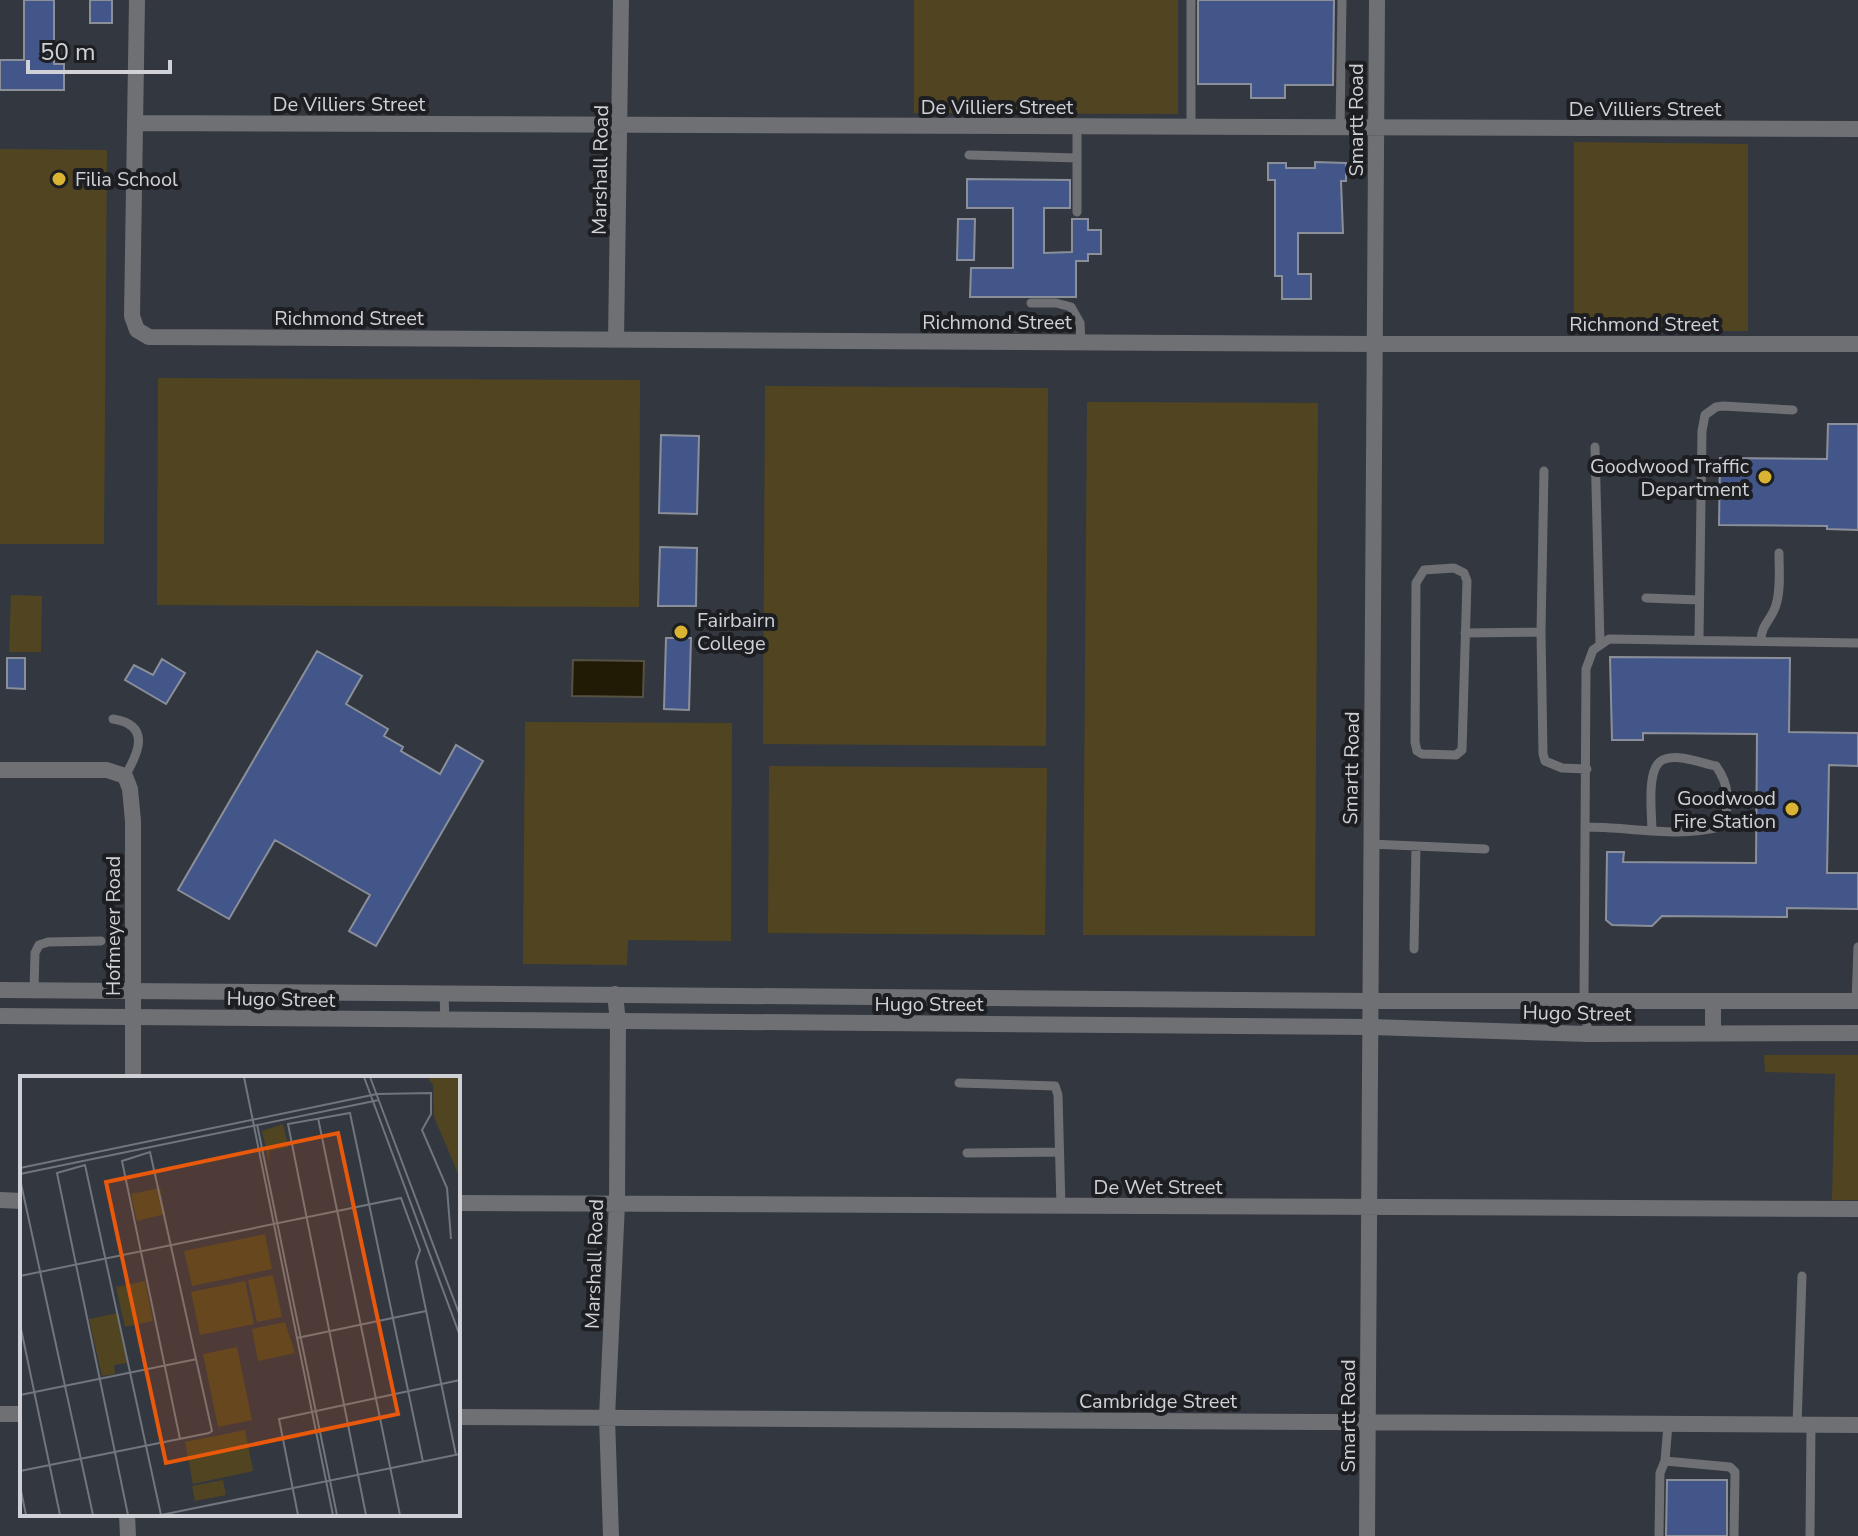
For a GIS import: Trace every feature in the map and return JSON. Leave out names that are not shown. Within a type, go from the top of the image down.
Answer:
[{"type":"street","points":[[135,123],[137,0]]},
{"type":"street","name":"Marshall Road","points":[[616,340],[621,0]]},
{"type":"street","name":"Smartt Road","points":[[1367,1536],[1377,0]]},
{"type":"street","name":"De Villiers Street","points":[[135,123],[1858,129]]},
{"type":"street","name":"Richmond Street","points":[[135,123],[132,316],[137,330],[149,337],[1858,344]]},
{"type":"street","points":[[0,770],[107,770],[125,776]]},
{"type":"street","name":"Hofmeyer Road","points":[[125,776],[130,789],[133,821],[133,1076]]},
{"type":"street","name":"Hugo Street","points":[[0,990],[1369,1001],[1857,1001]]},
{"type":"street","name":"Marshall Road","points":[[611,1536],[607,1417],[617,1204],[618,1022],[615,994]]},
{"type":"street","points":[[1713,1001],[1713,1033]]},
{"type":"street","name":"Hugo Street","points":[[0,1016],[445,1022],[1371,1027],[1588,1034],[1858,1033]]},
{"type":"street","points":[[0,1200],[20,1201]]},
{"type":"street","name":"De Wet Street","points":[[460,1203],[1858,1209]]},
{"type":"street","name":"Cambridge Street","points":[[460,1417],[1858,1425]]},
{"type":"street","points":[[127,1516],[128,1536]]},
{"type":"lane","points":[[1191,0],[1191,127]]},
{"type":"lane","points":[[1340,128],[1342,0]]},
{"type":"lane","points":[[1077,127],[1077,212]]},
{"type":"lane","points":[[969,155],[1077,158]]},
{"type":"lane","points":[[1031,303],[1056,303],[1071,307],[1080,323],[1081,343]]},
{"type":"lane","points":[[1699,638],[1702,431],[1705,415],[1723,406],[1793,410]]},
{"type":"lane","points":[[1595,447],[1600,643]]},
{"type":"lane","points":[[1544,471],[1541,632],[1545,761],[1562,768],[1587,769]]},
{"type":"lane","points":[[1761,640],[1763,625],[1774,611],[1778,598],[1779,553]]},
{"type":"lane","points":[[1454,568],[1466,575],[1465,633],[1462,750],[1456,755],[1422,754],[1417,751],[1415,742],[1415,587],[1417,577],[1424,570],[1454,568]]},
{"type":"lane","points":[[1646,598],[1699,600]]},
{"type":"lane","points":[[1465,633],[1541,632]]},
{"type":"lane","points":[[1588,1034],[1584,1002],[1586,669],[1593,650],[1609,639],[1699,638],[1858,643]]},
{"type":"lane","points":[[113,719],[131,726],[138,738],[138,753],[125,776]]},
{"type":"lane","points":[[1586,827],[1652,831],[1720,827],[1726,818],[1727,793],[1726,780],[1716,766],[1681,759],[1665,759],[1655,764],[1652,774],[1652,831]]},
{"type":"lane","points":[[1370,844],[1485,849]]},
{"type":"lane","points":[[1414,949],[1416,847]]},
{"type":"lane","points":[[34,991],[35,953],[39,945],[48,942],[101,941]]},
{"type":"lane","points":[[1857,1001],[1858,947]]},
{"type":"lane","points":[[444,993],[445,1022]]},
{"type":"lane","points":[[959,1083],[1055,1086],[1058,1095],[1061,1207]]},
{"type":"lane","points":[[967,1153],[1059,1152]]},
{"type":"lane","points":[[1802,1276],[1804,1425],[1810,1536]]},
{"type":"lane","points":[[1659,1536],[1660,1473],[1665,1461],[1668,1424]]},
{"type":"lane","points":[[1665,1461],[1730,1467],[1735,1472],[1734,1536]]},
{"type":"shaded area","points":[[914,0],[1178,0],[1178,114],[914,113]]},
{"type":"shaded area","points":[[1574,142],[1748,144],[1748,331],[1574,331]]},
{"type":"shaded area","name":"Filia School","points":[[0,149],[107,150],[104,544],[0,544]]},
{"type":"shaded area","points":[[158,378],[640,380],[639,607],[157,605]]},
{"type":"shaded area","points":[[765,386],[1048,388],[1046,746],[763,744]]},
{"type":"shaded area","points":[[1087,402],[1318,403],[1315,936],[1083,935]]},
{"type":"shaded area","points":[[11,595],[42,596],[41,652],[9,652]]},
{"type":"shaded area","points":[[573,660],[644,661],[643,697],[572,696]]},
{"type":"shaded area","points":[[525,722],[732,723],[731,941],[628,940],[627,965],[523,964]]},
{"type":"shaded area","points":[[769,766],[1047,768],[1045,935],[768,933]]},
{"type":"shaded area","points":[[1764,1055],[1858,1055],[1858,1200],[1832,1200],[1835,1074],[1765,1072]]},
{"type":"building","points":[[24,0],[54,0],[54,64],[64,64],[64,90],[0,90],[0,60],[24,60]]},
{"type":"building","points":[[90,0],[112,0],[112,23],[90,23]]},
{"type":"building","points":[[1198,0],[1334,0],[1333,85],[1285,85],[1285,98],[1251,98],[1251,84],[1198,84]]},
{"type":"building","points":[[1315,162],[1346,163],[1346,181],[1341,181],[1343,233],[1298,233],[1298,274],[1311,274],[1311,299],[1282,299],[1282,276],[1275,276],[1275,180],[1268,180],[1268,163],[1286,163],[1286,168],[1315,168]]},
{"type":"building","points":[[967,179],[1070,180],[1070,208],[1044,208],[1044,253],[1072,252],[1072,219],[1088,219],[1088,230],[1101,230],[1101,254],[1088,254],[1088,261],[1076,261],[1076,297],[970,297],[971,268],[1013,268],[1013,208],[967,208]]},
{"type":"building","points":[[958,219],[975,219],[974,260],[957,260]]},
{"type":"building","name":"Goodwood Traffic Department","points":[[1828,424],[1858,424],[1858,530],[1827,529],[1827,526],[1719,525],[1720,458],[1827,459]]},
{"type":"building","points":[[661,435],[699,436],[697,514],[659,513]]},
{"type":"building","points":[[660,547],[697,548],[696,606],[658,606]]},
{"type":"building","points":[[666,638],[691,638],[689,710],[664,709]]},
{"type":"building","points":[[317,651],[362,676],[346,704],[388,729],[384,736],[403,747],[401,751],[440,774],[456,745],[483,761],[376,946],[349,931],[370,895],[275,840],[229,919],[178,890]]},
{"type":"building","name":"Goodwood Fire Station","points":[[1610,657],[1790,658],[1789,732],[1858,733],[1858,766],[1829,765],[1827,873],[1858,873],[1858,909],[1787,908],[1787,917],[1662,916],[1652,926],[1612,925],[1606,920],[1607,852],[1624,852],[1623,862],[1756,863],[1757,734],[1643,733],[1643,740],[1612,740]]},
{"type":"building","points":[[7,658],[25,658],[25,689],[7,688]]},
{"type":"building","points":[[162,659],[185,673],[166,704],[125,680],[134,665],[153,675]]},
{"type":"building","points":[[1667,1480],[1727,1480],[1727,1536],[1666,1536]]},
{"type":"place","name":"Filia School","points":[[59,179]]},
{"type":"place","name":"Goodwood Traffic Department","points":[[1765,477]]},
{"type":"place","name":"Fairbairn College","points":[[681,632]]},
{"type":"place","name":"Goodwood Fire Station","points":[[1792,809]]}]
